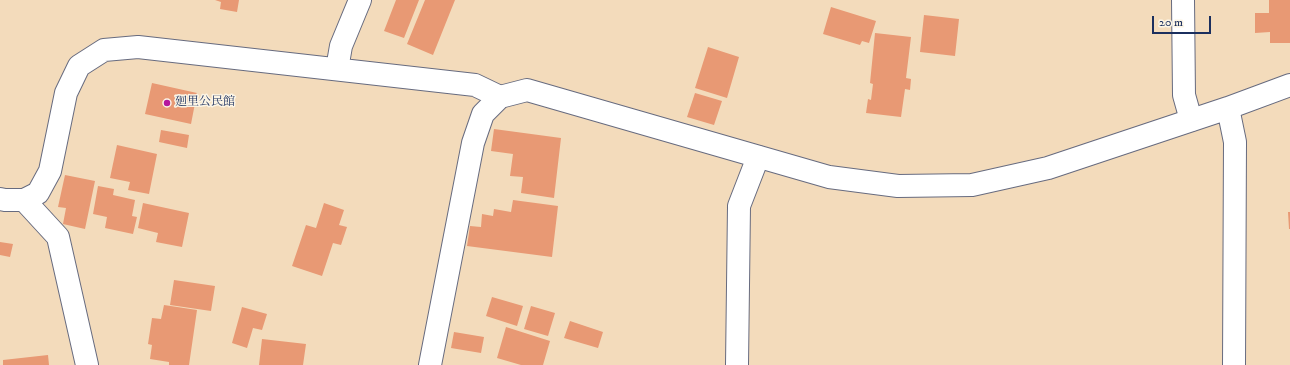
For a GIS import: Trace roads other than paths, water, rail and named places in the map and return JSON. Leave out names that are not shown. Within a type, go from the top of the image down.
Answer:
[{"type":"street","points":[[338,69],[341,46],[360,0]]},
{"type":"street","points":[[1183,0],[1184,95],[1191,120]]},
{"type":"street","points":[[0,199],[24,200],[38,193],[50,171],[66,93],[79,66],[104,50],[138,47],[475,85],[500,97]]},
{"type":"street","points":[[430,365],[473,142],[483,114],[500,97],[527,90],[829,177],[898,186],[972,185],[1048,168],[1228,108],[1290,85]]},
{"type":"street","points":[[1228,108],[1235,142],[1234,365]]},
{"type":"street","points":[[737,365],[739,206],[758,156]]},
{"type":"street","points":[[24,200],[58,237],[87,365]]},
{"type":"place","name":"廻里公民館","points":[[167,103]]}]
